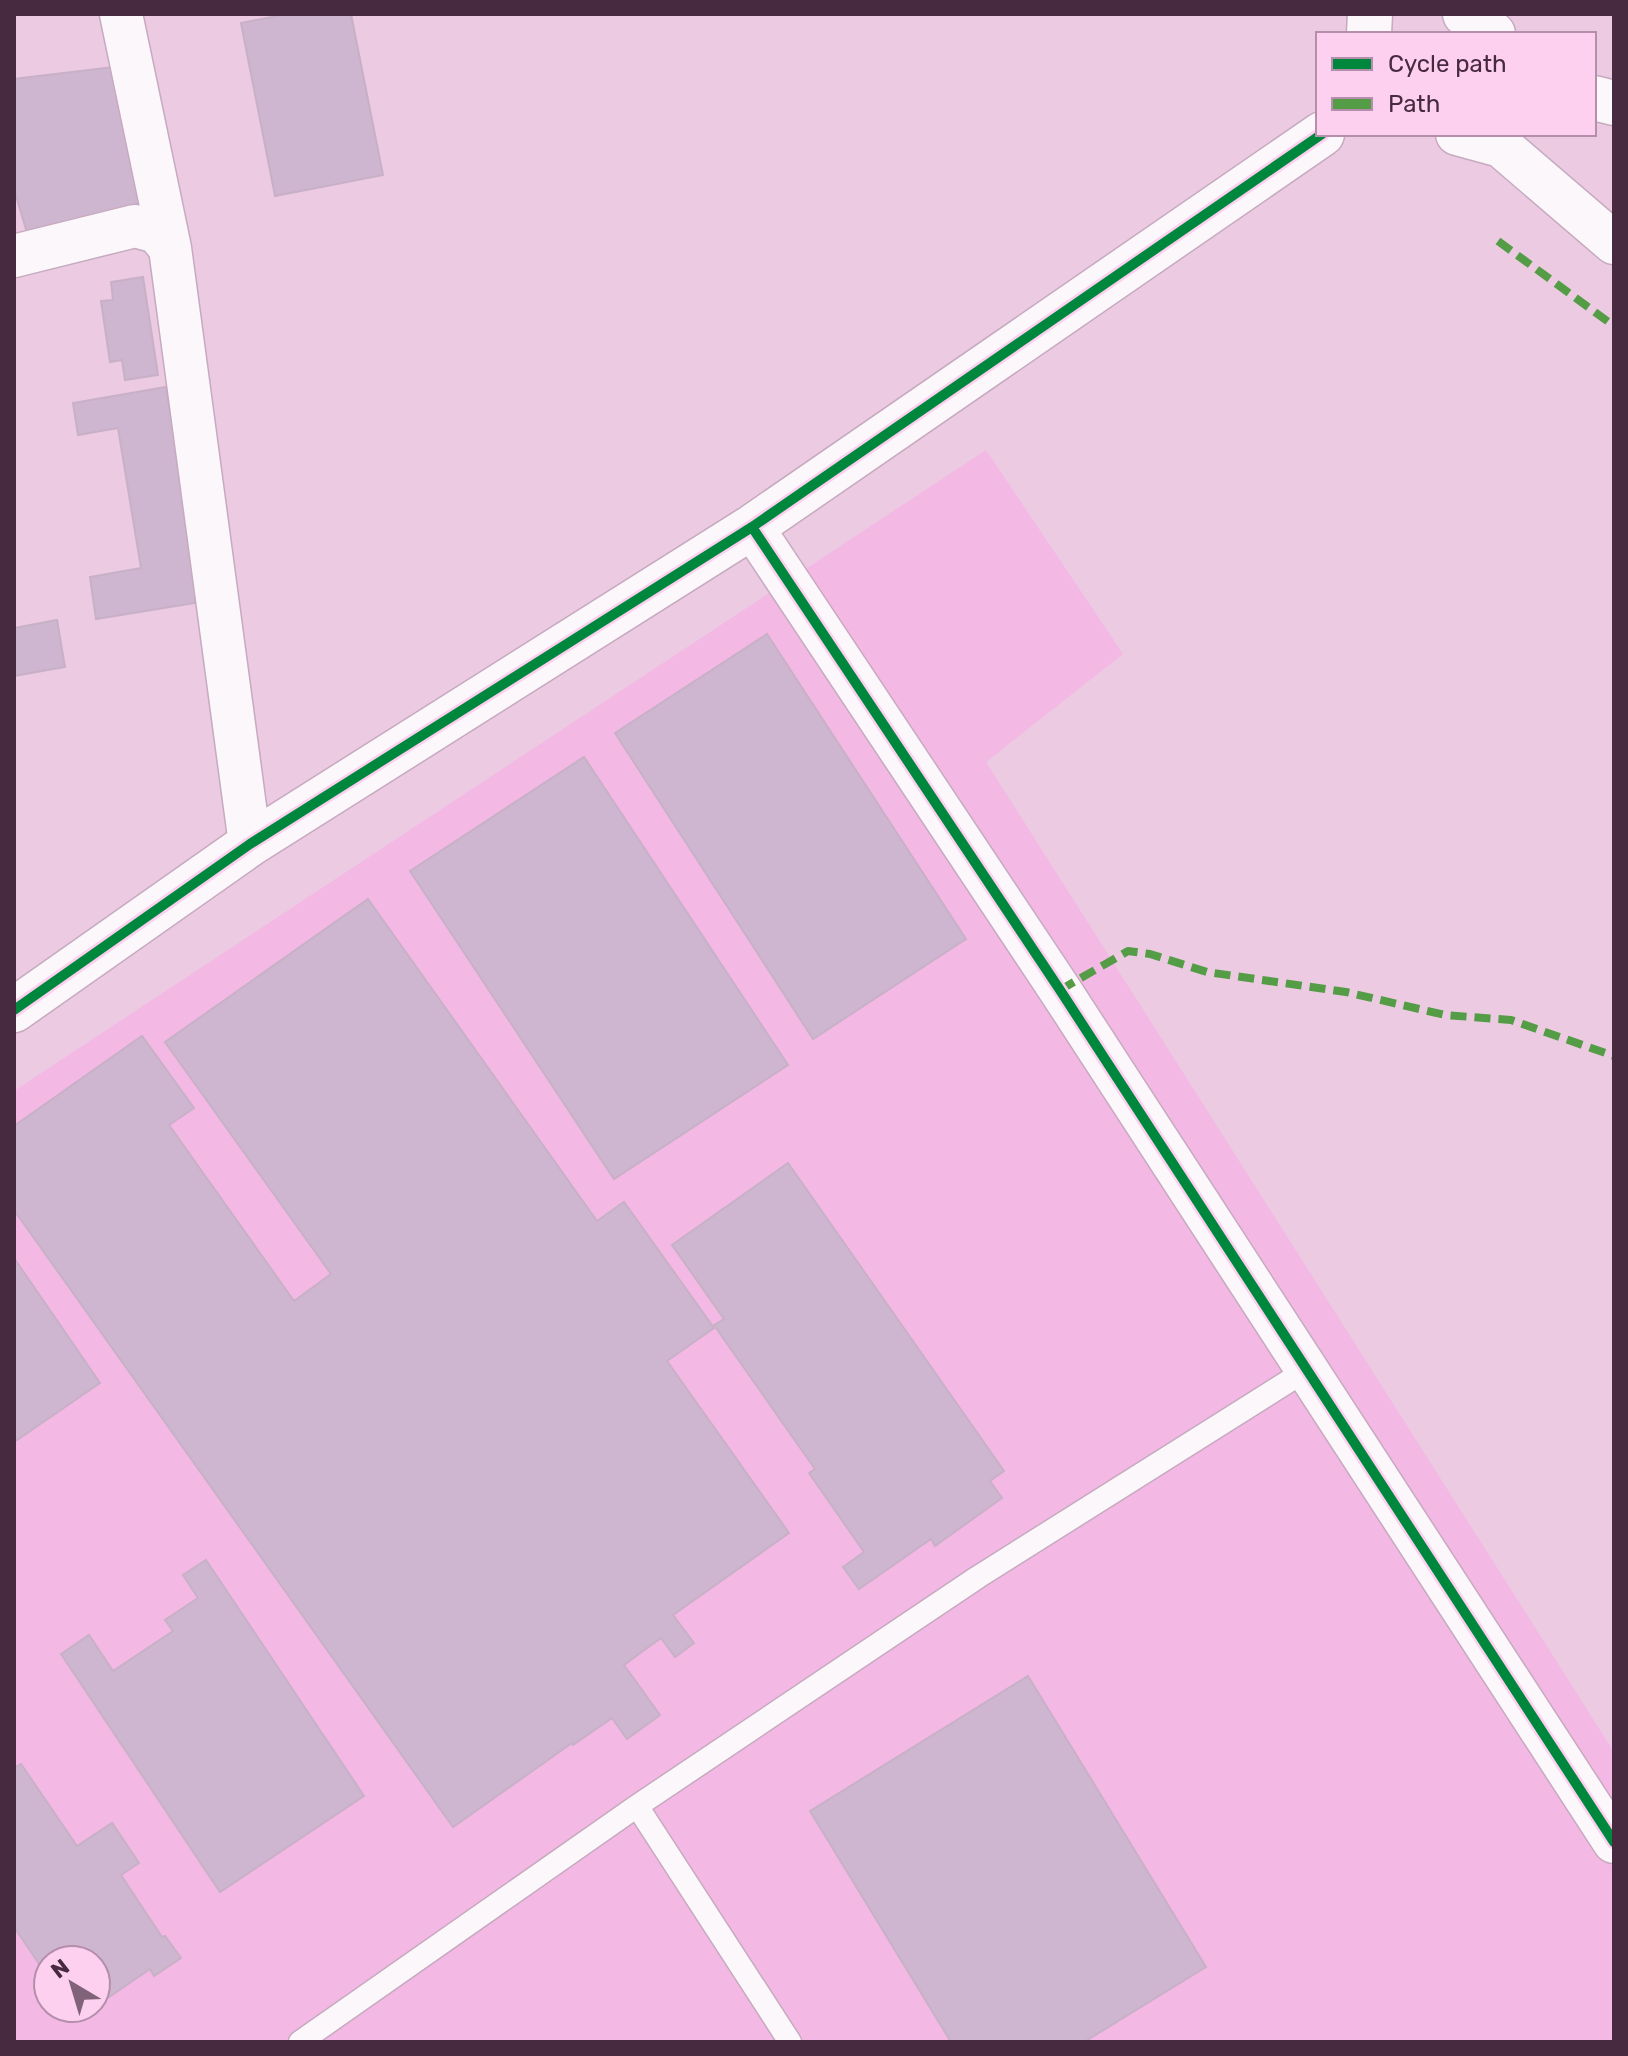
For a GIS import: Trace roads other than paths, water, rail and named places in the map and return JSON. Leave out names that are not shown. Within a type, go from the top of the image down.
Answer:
[{"type":"street","points":[[121,14],[170,248],[250,844]]},
{"type":"street","points":[[1465,14],[1490,32]]},
{"type":"street","points":[[14,1010],[250,844],[752,527],[1319,136]]},
{"type":"street","points":[[1464,136],[1501,146],[1614,243]]},
{"type":"street","points":[[14,256],[135,226],[157,232],[170,248]]},
{"type":"street","points":[[752,527],[1308,1369],[1614,1842]]},
{"type":"lane","points":[[1347,14],[1360,32]]},
{"type":"lane","points":[[300,2042],[637,1806],[978,1577],[1308,1369]]},
{"type":"lane","points":[[637,1806],[790,2042]]}]
